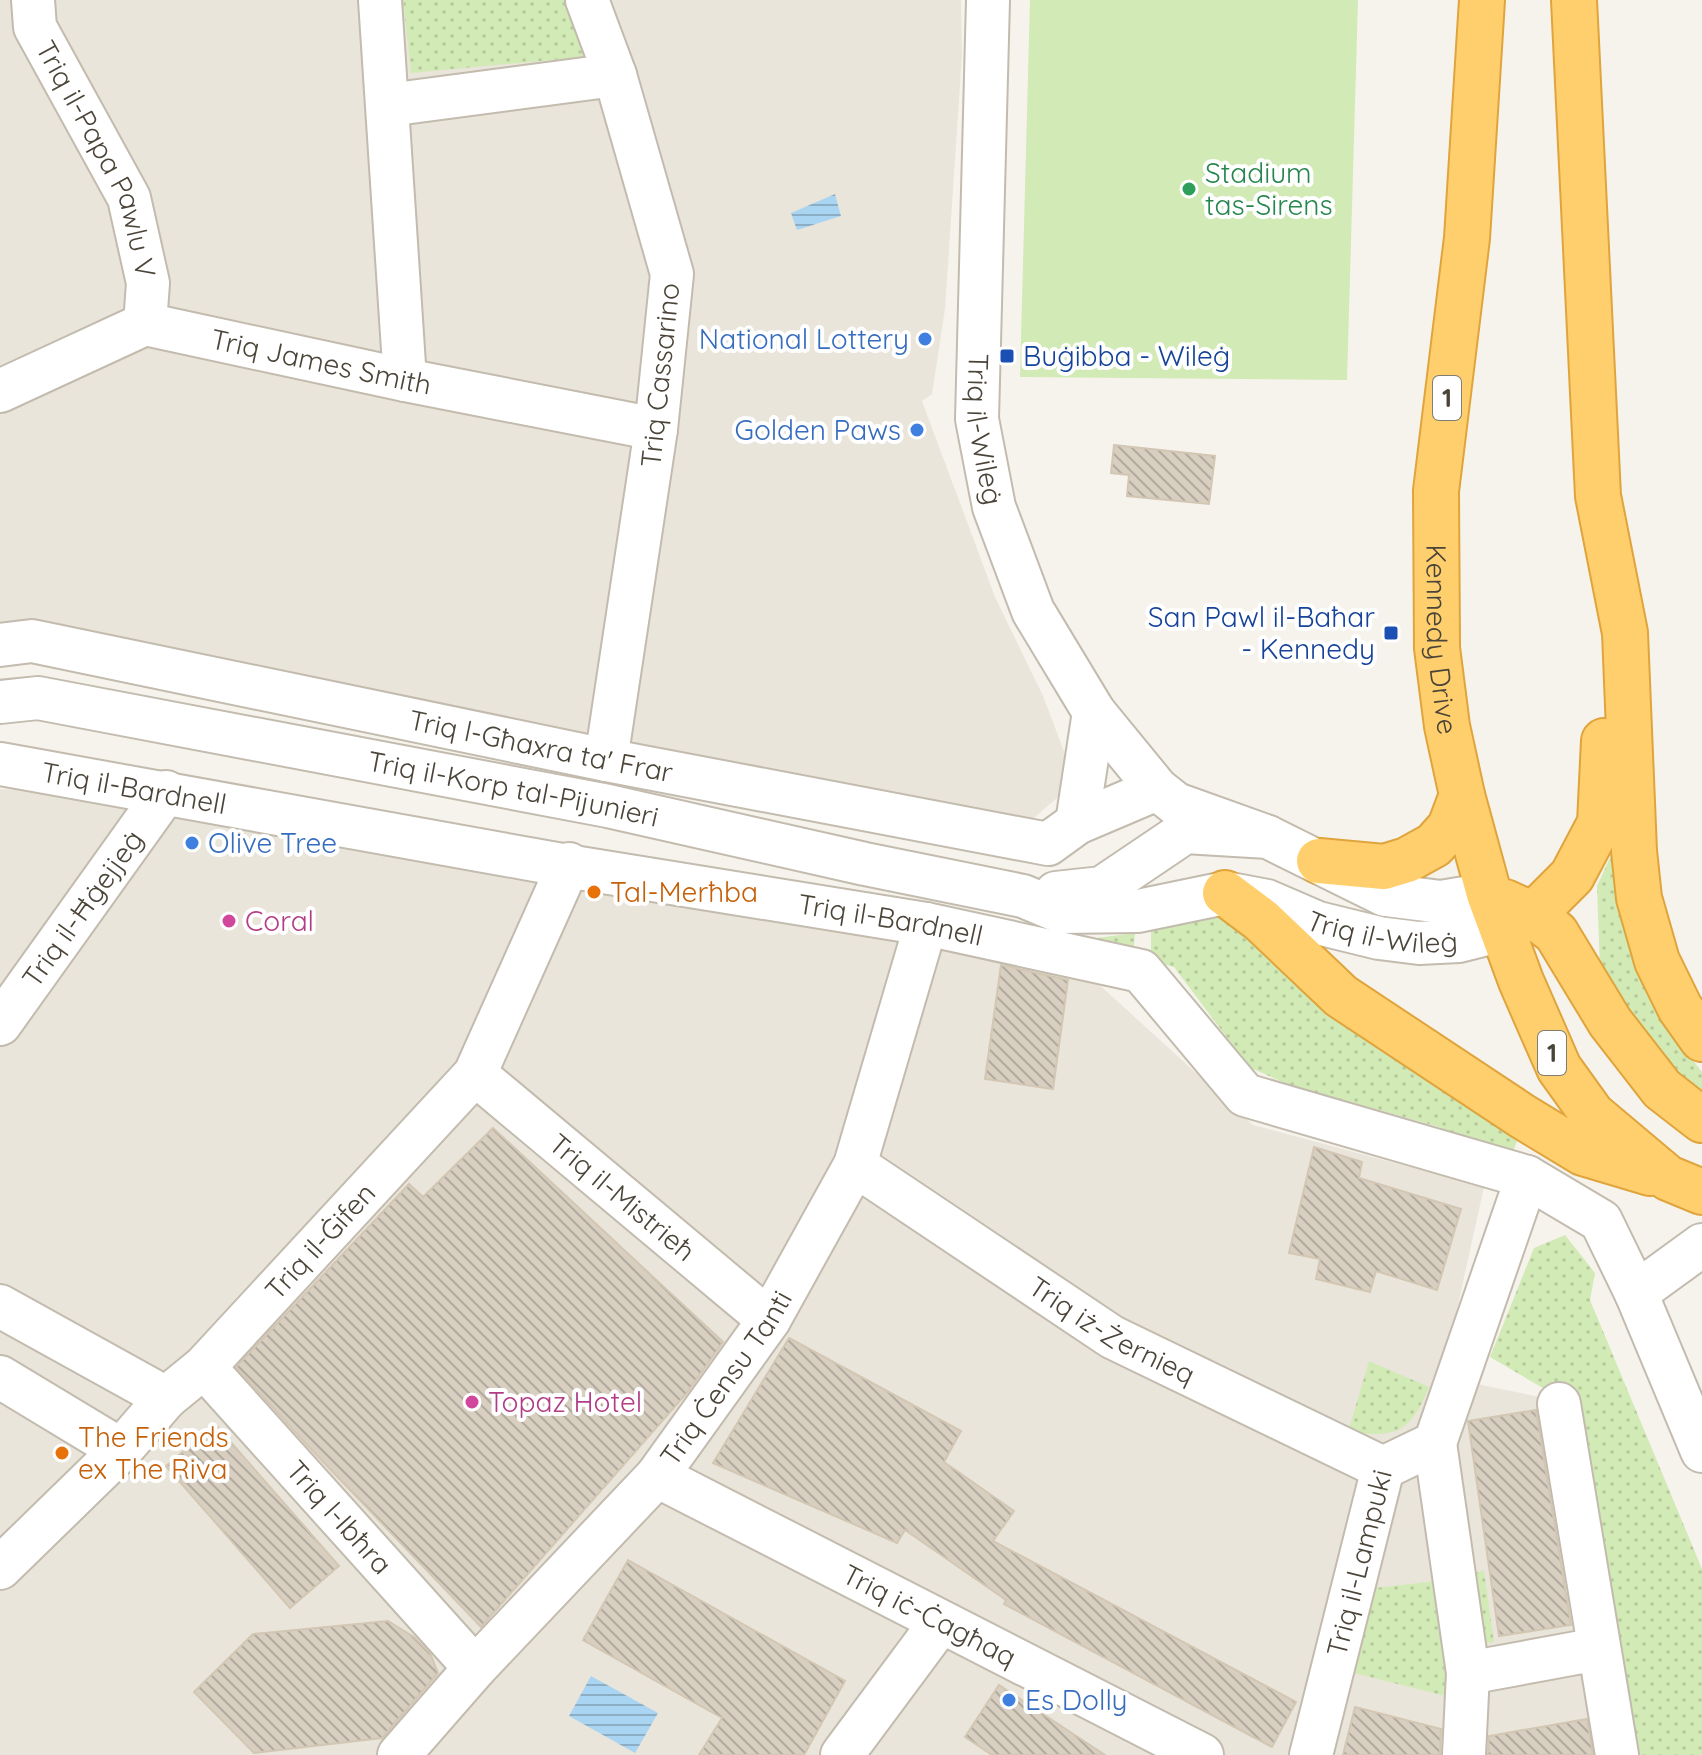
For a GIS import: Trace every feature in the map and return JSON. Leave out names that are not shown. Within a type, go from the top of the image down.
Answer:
[{"type":"highway","name":"Kennedy Drive","points":[[1482,0],[1467,238],[1436,491],[1437,648],[1447,726],[1462,795],[1508,913],[1521,981],[1559,1068],[1592,1114],[1685,1185]]},
{"type":"highway","points":[[1508,913],[1572,876],[1600,823],[1604,736],[1574,0]]},
{"type":"highway","points":[[1593,422],[1598,496],[1625,633],[1634,851],[1639,898],[1657,961],[1680,1008],[1702,1039]]},
{"type":"highway","points":[[1319,861],[1384,867],[1407,860],[1434,845],[1450,827],[1462,795]]},
{"type":"highway","points":[[1225,893],[1261,920],[1341,996],[1522,1116],[1583,1153],[1685,1185]]},
{"type":"highway","points":[[1508,913],[1556,933],[1610,1022],[1662,1089],[1702,1120]]},
{"type":"street","name":"Triq il-Papa Pawlu V","points":[[33,0],[35,27],[129,198],[148,283],[145,324]]},
{"type":"street","points":[[380,0],[405,380]]},
{"type":"street","name":"Triq Cassarino","points":[[587,0],[615,75],[672,274],[656,429],[606,760]]},
{"type":"street","name":"Triq il-Wileġ","points":[[988,0],[977,419],[994,507],[1033,611],[1094,712],[1171,805],[1225,893],[1267,901],[1318,923],[1379,938],[1419,943],[1459,941],[1508,913]]},
{"type":"street","points":[[388,105],[615,75]]},
{"type":"street","name":"Triq James Smith","points":[[145,324],[405,380],[656,429]]},
{"type":"street","points":[[0,391],[145,324]]},
{"type":"street","name":"Triq l-Għaxra ta' Frar","points":[[0,645],[32,641],[606,760],[1048,844],[1077,823],[1171,805]]},
{"type":"street","name":"Triq il-Korp tal-Pijunieri","points":[[0,702],[38,698],[578,800],[1023,896],[1061,912],[1138,911],[1225,893]]},
{"type":"street","points":[[1077,823],[1094,712]]},
{"type":"street","name":"Triq il-Bardnell","points":[[0,764],[926,924],[1141,971],[1245,1095],[1527,1177],[1601,1221],[1636,1293],[1702,1451]]},
{"type":"street","name":"Triq il-Ħġejjeġ","points":[[0,1024],[166,792]]},
{"type":"street","points":[[1171,805],[1268,837],[1385,895],[1508,913]]},
{"type":"street","name":"Triq il-Korp tal-Pijunieri","points":[[1023,896],[1102,888],[1133,870],[1171,805]]},
{"type":"street","name":"Triq il-Ġifen","points":[[0,1568],[121,1450],[166,1398],[204,1367],[475,1074],[569,864]]},
{"type":"street","name":"Triq Ċensu Tanti","points":[[399,1755],[475,1668],[657,1476],[769,1320],[855,1165],[926,924]]},
{"type":"street","name":"Triq il-Mistrieħ","points":[[475,1074],[769,1320]]},
{"type":"street","name":"Triq iż-Żernieq","points":[[855,1165],[1112,1337],[1383,1468]]},
{"type":"street","points":[[1464,1755],[1468,1673],[1435,1443],[1527,1177]]},
{"type":"street","points":[[1636,1293],[1702,1245]]},
{"type":"street","points":[[0,1306],[166,1398]]},
{"type":"street","name":"Triq l-Ibħra","points":[[204,1367],[475,1668]]},
{"type":"street","points":[[0,1377],[121,1450]]},
{"type":"street","points":[[1559,1404],[1617,1755]]},
{"type":"street","name":"Triq il-Lampuki","points":[[1311,1755],[1383,1468],[1435,1443]]},
{"type":"street","name":"Triq iċ-Ċagħaq","points":[[657,1476],[1202,1755]]},
{"type":"street","points":[[842,1755],[940,1623]]},
{"type":"street","points":[[1468,1673],[1598,1649]]},
{"type":"shaded area","points":[[0,0],[961,0],[962,55],[945,309],[932,394],[922,401],[995,597],[1043,696],[1070,767],[1058,797],[1027,824],[0,628]]},
{"type":"shaded area","points":[[0,789],[79,792],[514,880],[1081,968],[1253,1125],[1484,1187],[1442,1377],[1550,1399],[1611,1755],[0,1755]]},
{"type":"green space","points":[[403,0],[574,0],[595,56],[411,73]]},
{"type":"green space","name":"Stadium tas-Sirens","points":[[1030,0],[1358,0],[1347,380],[1020,377]]},
{"type":"green space","points":[[1619,838],[1662,1019],[1702,1072],[1702,1099],[1634,1029],[1600,969],[1597,886]]},
{"type":"green space","points":[[1209,912],[1234,921],[1518,1139],[1510,1158],[1439,1127],[1287,1084],[1249,1067],[1174,967],[1151,961],[1151,917]]},
{"type":"green space","points":[[1135,933],[1133,955],[1074,941]]},
{"type":"green space","points":[[1565,1235],[1595,1273],[1590,1300],[1702,1569],[1702,1755],[1628,1755],[1573,1387],[1548,1391],[1490,1357],[1534,1248]]},
{"type":"green space","points":[[1369,1361],[1429,1387],[1408,1423],[1390,1433],[1348,1432]]},
{"type":"green space","points":[[1484,1571],[1494,1642],[1474,1644],[1464,1574]]},
{"type":"green space","points":[[1436,1581],[1453,1698],[1354,1673],[1375,1588]]},
{"type":"water","points":[[835,194],[841,216],[797,230],[791,213]]},
{"type":"water","points":[[591,1676],[658,1713],[635,1753],[569,1716]]},
{"type":"building","points":[[1114,445],[1215,456],[1209,504],[1127,496],[1129,475],[1111,473]]},
{"type":"building","points":[[1001,965],[1068,980],[1053,1089],[985,1079]]},
{"type":"building","name":"Topaz Hotel","points":[[493,1128],[723,1342],[686,1394],[481,1627],[236,1367],[409,1184],[423,1197]]},
{"type":"building","points":[[1314,1147],[1362,1162],[1359,1178],[1461,1209],[1437,1290],[1376,1271],[1370,1292],[1316,1279],[1320,1259],[1289,1253]]},
{"type":"building","points":[[789,1338],[961,1431],[944,1462],[1014,1511],[993,1541],[1296,1702],[1272,1747],[1004,1604],[1006,1600],[905,1530],[897,1543],[713,1463]]},
{"type":"building","points":[[1536,1410],[1571,1625],[1499,1636],[1468,1421]]},
{"type":"building","points":[[215,1424],[339,1566],[290,1608],[166,1466]]},
{"type":"building","points":[[628,1560],[845,1681],[804,1755],[699,1755],[722,1718],[583,1640]]},
{"type":"building","points":[[388,1621],[414,1637],[430,1653],[438,1673],[382,1738],[254,1753],[194,1692],[253,1634]]},
{"type":"building","points":[[999,1685],[1105,1755],[992,1755],[965,1737]]},
{"type":"building","points":[[1355,1707],[1441,1729],[1440,1755],[1343,1755]]},
{"type":"building","points":[[1587,1719],[1593,1755],[1488,1755],[1489,1736]]},
{"type":"place","name":"Stadium tas-Sirens","points":[[1189,189]]},
{"type":"place","name":"National Lottery","points":[[925,339]]},
{"type":"place","name":"Buġibba - Wileġ","points":[[1007,356]]},
{"type":"place","name":"Golden Paws","points":[[917,430]]},
{"type":"place","name":"San Pawl il-Baħar - Kennedy","points":[[1391,633]]},
{"type":"place","name":"Olive Tree","points":[[192,843]]},
{"type":"place","name":"Tal-Merħba","points":[[594,892]]},
{"type":"place","name":"Coral","points":[[229,921]]},
{"type":"place","name":"Topaz Hotel","points":[[472,1402]]},
{"type":"place","name":"The Friends ex The Riva","points":[[62,1453]]},
{"type":"place","name":"Es Dolly","points":[[1009,1700]]}]
